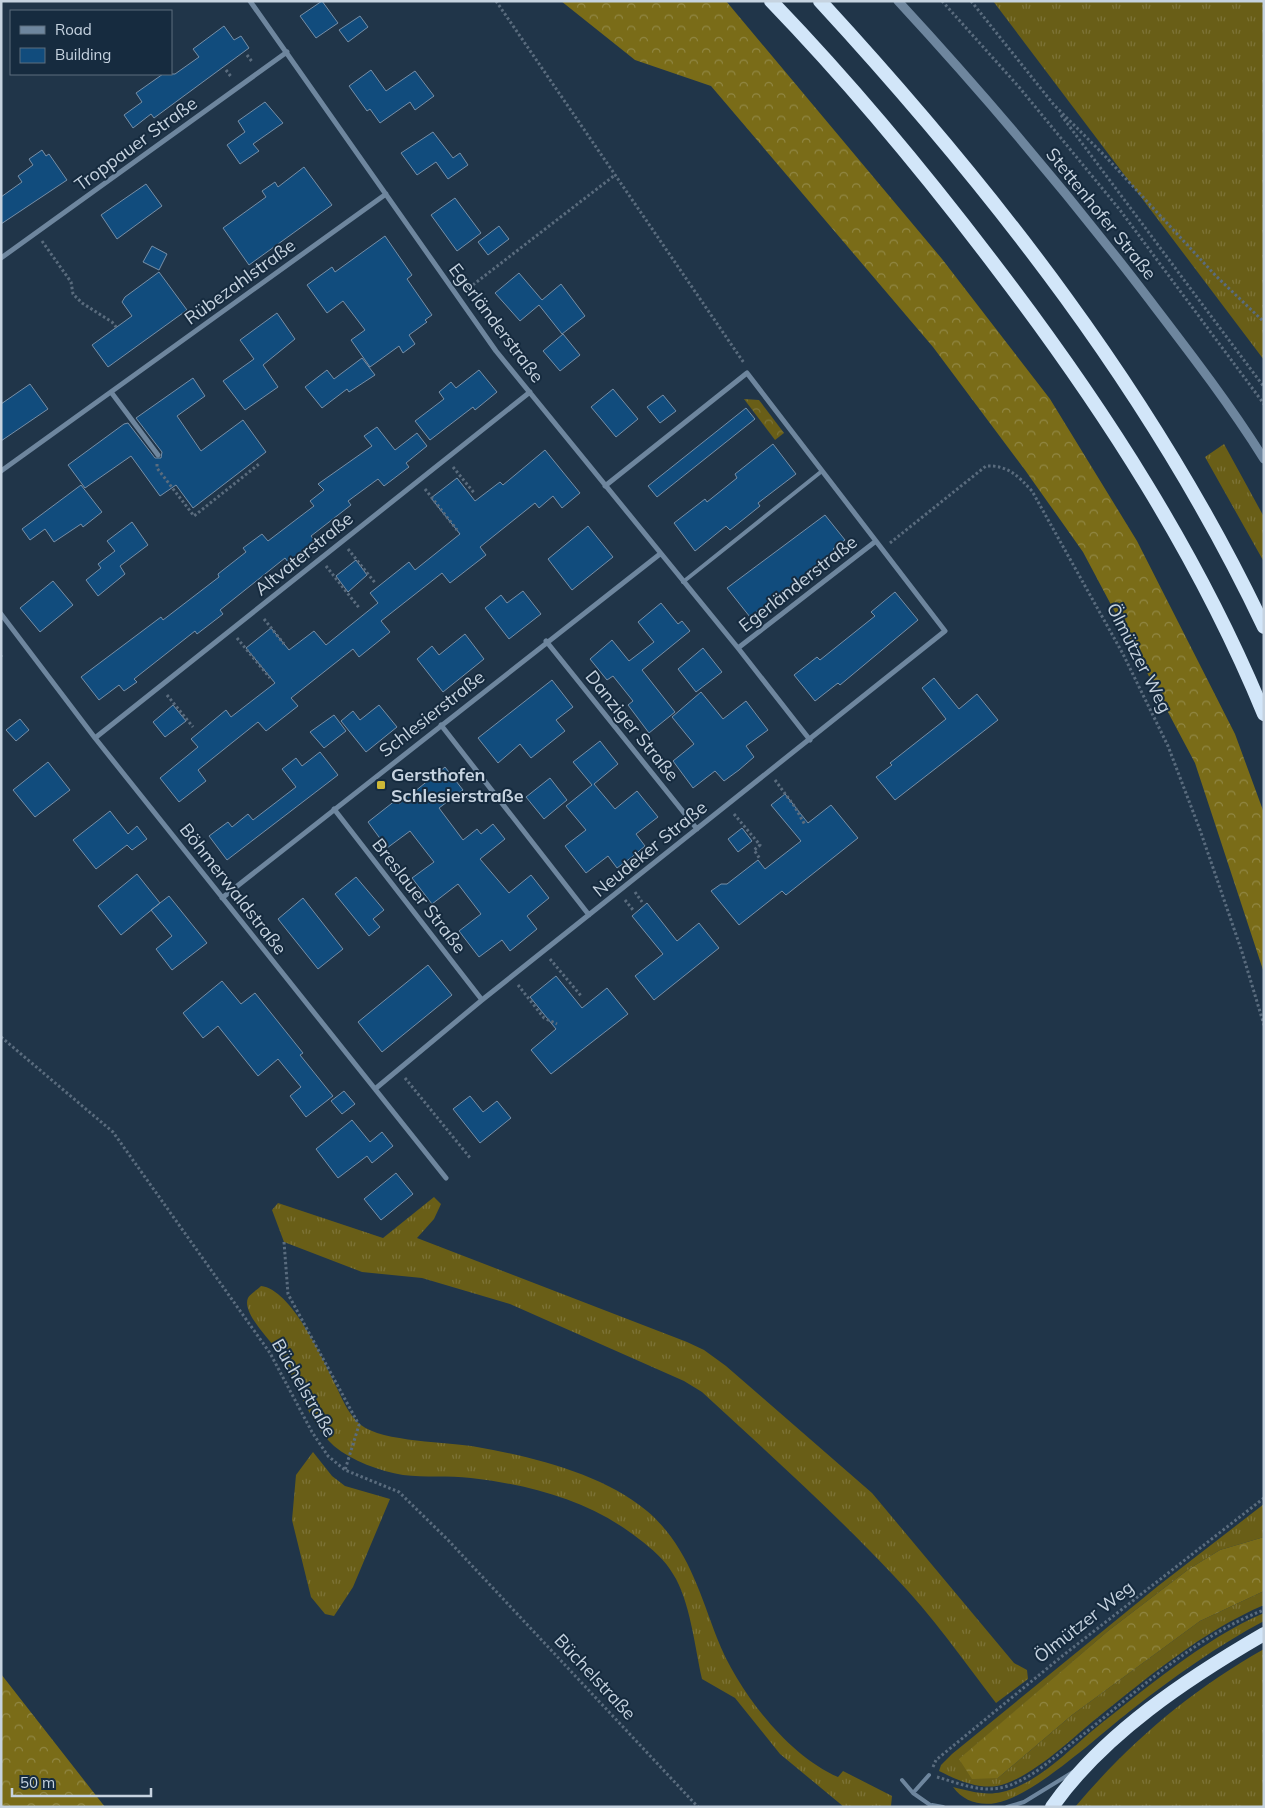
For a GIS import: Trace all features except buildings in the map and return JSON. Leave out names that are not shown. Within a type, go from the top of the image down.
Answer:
[{"type":"highway","points":[[771,1],[827,61],[923,173],[1014,291],[1092,398],[1147,485],[1188,558],[1244,667],[1264,714]]},
{"type":"highway","points":[[820,1],[910,101],[1038,261],[1090,333],[1177,465],[1228,554],[1264,627]]},
{"type":"highway","points":[[1052,1807],[1092,1760],[1131,1724],[1220,1659],[1264,1634]]},
{"type":"street","name":"Egerländerstraße","points":[[250,1],[496,350],[738,648],[810,740]]},
{"type":"street","name":"Stettenhofer Straße","points":[[898,1],[999,114],[1080,209],[1236,415],[1264,459]]},
{"type":"street","name":"Troppauer Straße","points":[[1,258],[286,52]]},
{"type":"street","name":"Rübezahlstraße","points":[[1,471],[386,194]]},
{"type":"street","points":[[605,486],[747,372],[882,550]]},
{"type":"street","points":[[111,392],[158,455]]},
{"type":"street","name":"Altvaterstraße","points":[[95,738],[530,392]]},
{"type":"street","name":"Egerländerstraße","points":[[738,648],[876,541]]},
{"type":"street","name":"Neudeker Straße","points":[[375,1089],[482,1000],[945,631],[882,550]]},
{"type":"street","name":"Schlesierstraße","points":[[222,898],[546,641],[660,554]]},
{"type":"street","name":"Böhmerwaldstraße","points":[[1,614],[95,738],[446,1178]]},
{"type":"street","name":"Danziger Straße","points":[[546,641],[697,829]]},
{"type":"street","points":[[441,725],[589,915]]},
{"type":"street","name":"Breslauer Straße","points":[[334,809],[482,1000]]},
{"type":"lane","points":[[683,582],[822,472]]},
{"type":"lane","points":[[1007,1807],[1024,1802],[1092,1760]]},
{"type":"lane","points":[[913,1792],[930,1775]]},
{"type":"lane","points":[[902,1780],[913,1792],[932,1806],[943,1807]]},
{"type":"path","points":[[496,1],[743,360],[747,372]]},
{"type":"path","points":[[942,1],[1019,87],[1120,210],[1264,404]]},
{"type":"path","points":[[971,1],[1054,106],[1264,387]]},
{"type":"path","points":[[1054,106],[1104,155],[1216,276],[1264,322]]},
{"type":"path","points":[[457,297],[615,175]]},
{"type":"path","points":[[36,232],[71,282],[73,294],[82,303],[112,322],[117,328]]},
{"type":"path","points":[[158,455],[157,468],[194,516],[259,464]]},
{"type":"path","points":[[446,458],[475,494]]},
{"type":"path","name":"Ölmützer Weg","points":[[882,550],[986,466],[998,466],[1011,471],[1032,491],[1123,654],[1168,746],[1200,830],[1242,952],[1264,1025]]},
{"type":"path","points":[[418,481],[457,530]]},
{"type":"path","points":[[342,542],[376,584]]},
{"type":"path","points":[[321,559],[360,609]]},
{"type":"path","points":[[257,609],[284,644]]},
{"type":"path","points":[[231,630],[270,678]]},
{"type":"path","points":[[160,686],[193,727]]},
{"type":"path","points":[[769,772],[795,807],[805,825]]},
{"type":"path","points":[[727,806],[760,845],[754,850],[760,859]]},
{"type":"path","points":[[544,951],[582,997]]},
{"type":"path","points":[[511,977],[544,1018],[557,1024]]},
{"type":"path","name":"Büchelstraße","points":[[1,1036],[113,1132],[270,1353],[312,1432],[328,1456],[345,1470],[399,1492],[448,1540],[698,1807]]},
{"type":"path","points":[[398,1069],[471,1159]]},
{"type":"path","points":[[284,1242],[288,1294],[358,1425],[345,1470]]},
{"type":"path","name":"Ölmützer Weg","points":[[930,1775],[936,1760],[1061,1657],[1264,1498]]},
{"type":"path","points":[[930,1775],[982,1790],[1001,1787],[1020,1780],[1203,1643],[1264,1610]]},
{"type":"green space","points":[[561,1],[726,1],[942,259],[1050,399],[1137,541],[1235,734],[1264,813],[1264,973],[1195,763],[1083,552],[1025,470],[933,347],[711,86],[635,60]]},
{"type":"green space","points":[[993,1],[1264,1],[1264,360]]},
{"type":"green space","points":[[744,399],[759,400],[784,433],[775,440]]},
{"type":"green space","points":[[1224,444],[1264,517],[1264,562],[1205,457]]},
{"type":"green space","points":[[434,1197],[441,1204],[434,1219],[417,1238],[687,1342],[704,1350],[726,1366],[872,1493],[1014,1663],[1027,1670],[1028,1679],[996,1703],[934,1622],[894,1576],[824,1505],[702,1392],[684,1381],[510,1304],[422,1278],[362,1272],[284,1242],[272,1210],[278,1203],[383,1238]]},
{"type":"green space","points":[[261,1286],[272,1290],[284,1299],[294,1312],[323,1359],[352,1416],[371,1431],[400,1438],[477,1447],[544,1462],[589,1477],[629,1498],[647,1511],[661,1524],[682,1554],[726,1658],[737,1679],[766,1719],[800,1753],[819,1767],[838,1777],[843,1771],[892,1796],[891,1806],[844,1807],[780,1754],[735,1698],[702,1679],[688,1610],[679,1585],[670,1569],[658,1555],[620,1526],[601,1514],[581,1505],[538,1490],[471,1478],[403,1475],[358,1461],[334,1446],[316,1423],[282,1358],[248,1310],[248,1298]]},
{"type":"green space","points":[[313,1452],[332,1476],[345,1486],[390,1499],[353,1587],[334,1616],[325,1614],[311,1597],[292,1520],[296,1475]]},
{"type":"green space","points":[[1264,1504],[1264,1537],[1220,1550],[1189,1569],[1108,1631],[960,1759],[998,1778],[1072,1715],[1200,1621],[1264,1591],[1264,1605],[1198,1641],[1116,1702],[1037,1767],[1010,1782],[990,1787],[982,1786],[967,1783],[939,1771],[941,1765],[952,1754],[1158,1586]]},
{"type":"green space","points":[[1264,1537],[1264,1591],[1200,1621],[1072,1715],[998,1778],[972,1779],[959,1759],[1108,1631],[1189,1569],[1220,1550]]},
{"type":"green space","points":[[1264,1613],[1264,1621],[1213,1651],[1181,1673],[1067,1762],[1029,1789],[1012,1798],[996,1803],[984,1804],[967,1799],[953,1787],[977,1792],[996,1793],[1015,1788],[1027,1782],[1050,1767],[1092,1731],[1175,1666],[1219,1636]]},
{"type":"green space","points":[[1264,1649],[1264,1807],[1075,1807],[1117,1761],[1162,1719],[1211,1682]]},
{"type":"green space","points":[[1,1674],[105,1807],[1,1807]]},
{"type":"place","name":"Gersthofen Schlesierstraße","points":[[381,785]]}]
